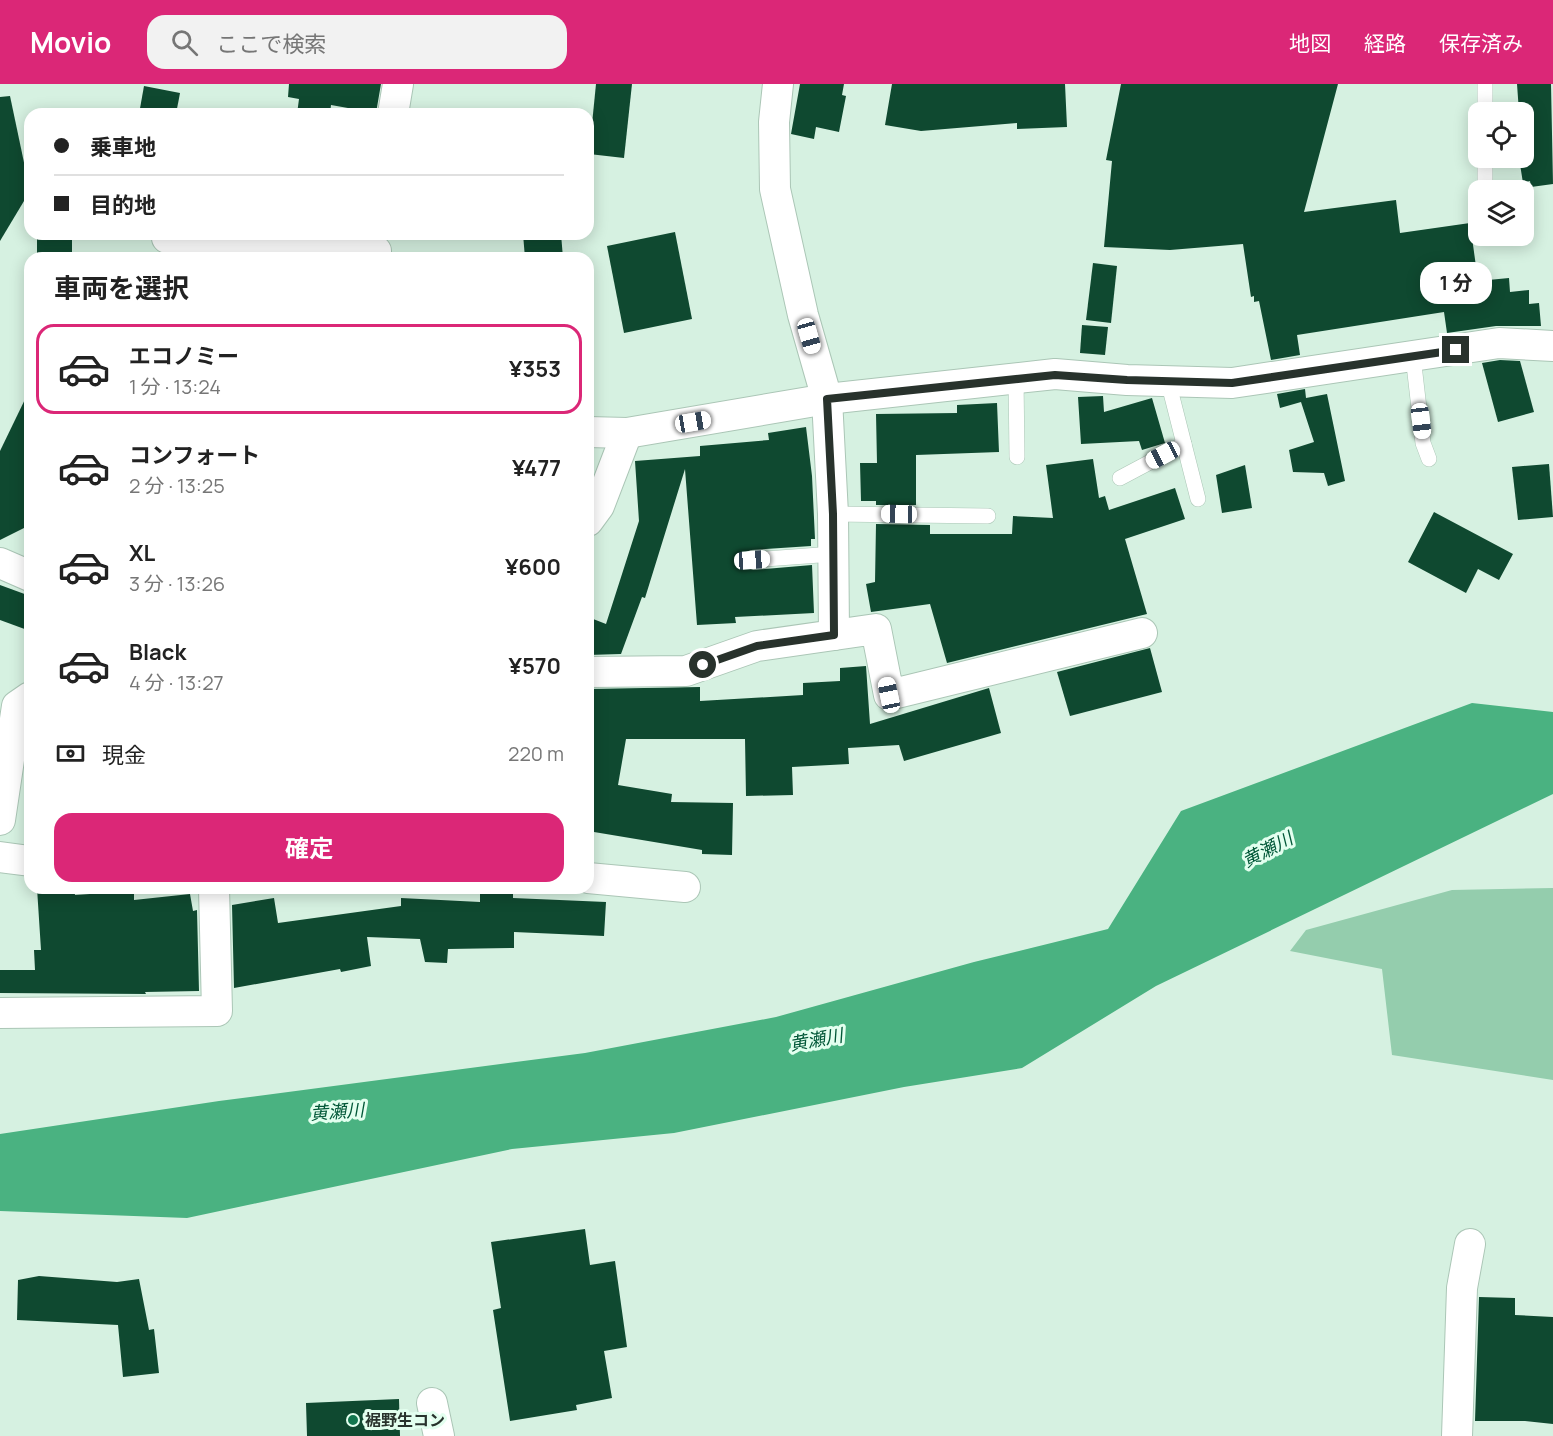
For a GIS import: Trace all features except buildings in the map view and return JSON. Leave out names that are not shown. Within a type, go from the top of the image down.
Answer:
[{"type":"street","points":[[394,108],[398,84]]},
{"type":"street","points":[[778,84],[774,122],[776,189],[803,315],[827,399],[833,514],[834,635]]},
{"type":"street","points":[[209,240],[377,248]]},
{"type":"street","points":[[594,432],[627,433],[827,399],[1016,378],[1055,375],[1232,383],[1499,344],[1553,346]]},
{"type":"street","points":[[594,513],[599,506],[627,433]]},
{"type":"street","points":[[0,563],[24,573]]},
{"type":"street","points":[[594,672],[686,671],[757,646],[876,629],[889,695],[1142,633]]},
{"type":"street","points":[[0,820],[17,706],[24,701]]},
{"type":"street","points":[[0,857],[24,860]]},
{"type":"street","points":[[594,879],[685,887]]},
{"type":"street","points":[[0,1013],[217,1011],[214,894]]},
{"type":"street","points":[[1457,1436],[1462,1288],[1470,1244]]},
{"type":"street","points":[[432,1403],[439,1436]]},
{"type":"lane","points":[[1485,84],[1485,102]]},
{"type":"lane","points":[[1485,168],[1485,180]]},
{"type":"lane","points":[[1413,356],[1424,442],[1429,459]]},
{"type":"lane","points":[[1016,378],[1017,458]]},
{"type":"lane","points":[[1168,381],[1198,499]]},
{"type":"lane","points":[[1120,478],[1184,444]]},
{"type":"lane","points":[[833,514],[988,516]]},
{"type":"lane","points":[[752,560],[833,554]]},
{"type":"shaded area","points":[[1553,888],[1553,1080],[1392,1055],[1382,969],[1290,951],[1306,930],[1452,890]]},
{"type":"water","name":"黄瀬川","points":[[1472,703],[1553,712],[1553,794],[1156,986],[1022,1068],[904,1087],[674,1133],[512,1149],[187,1218],[0,1211],[0,1134],[219,1101],[585,1053],[776,1017],[974,962],[1108,929],[1181,811]]},
{"type":"place","name":"裾野生コン","points":[[353,1420]]},
{"type":"route","points":[[703,665],[757,646],[834,635],[833,514],[827,399],[1055,375],[1232,383],[1456,350]]}]
